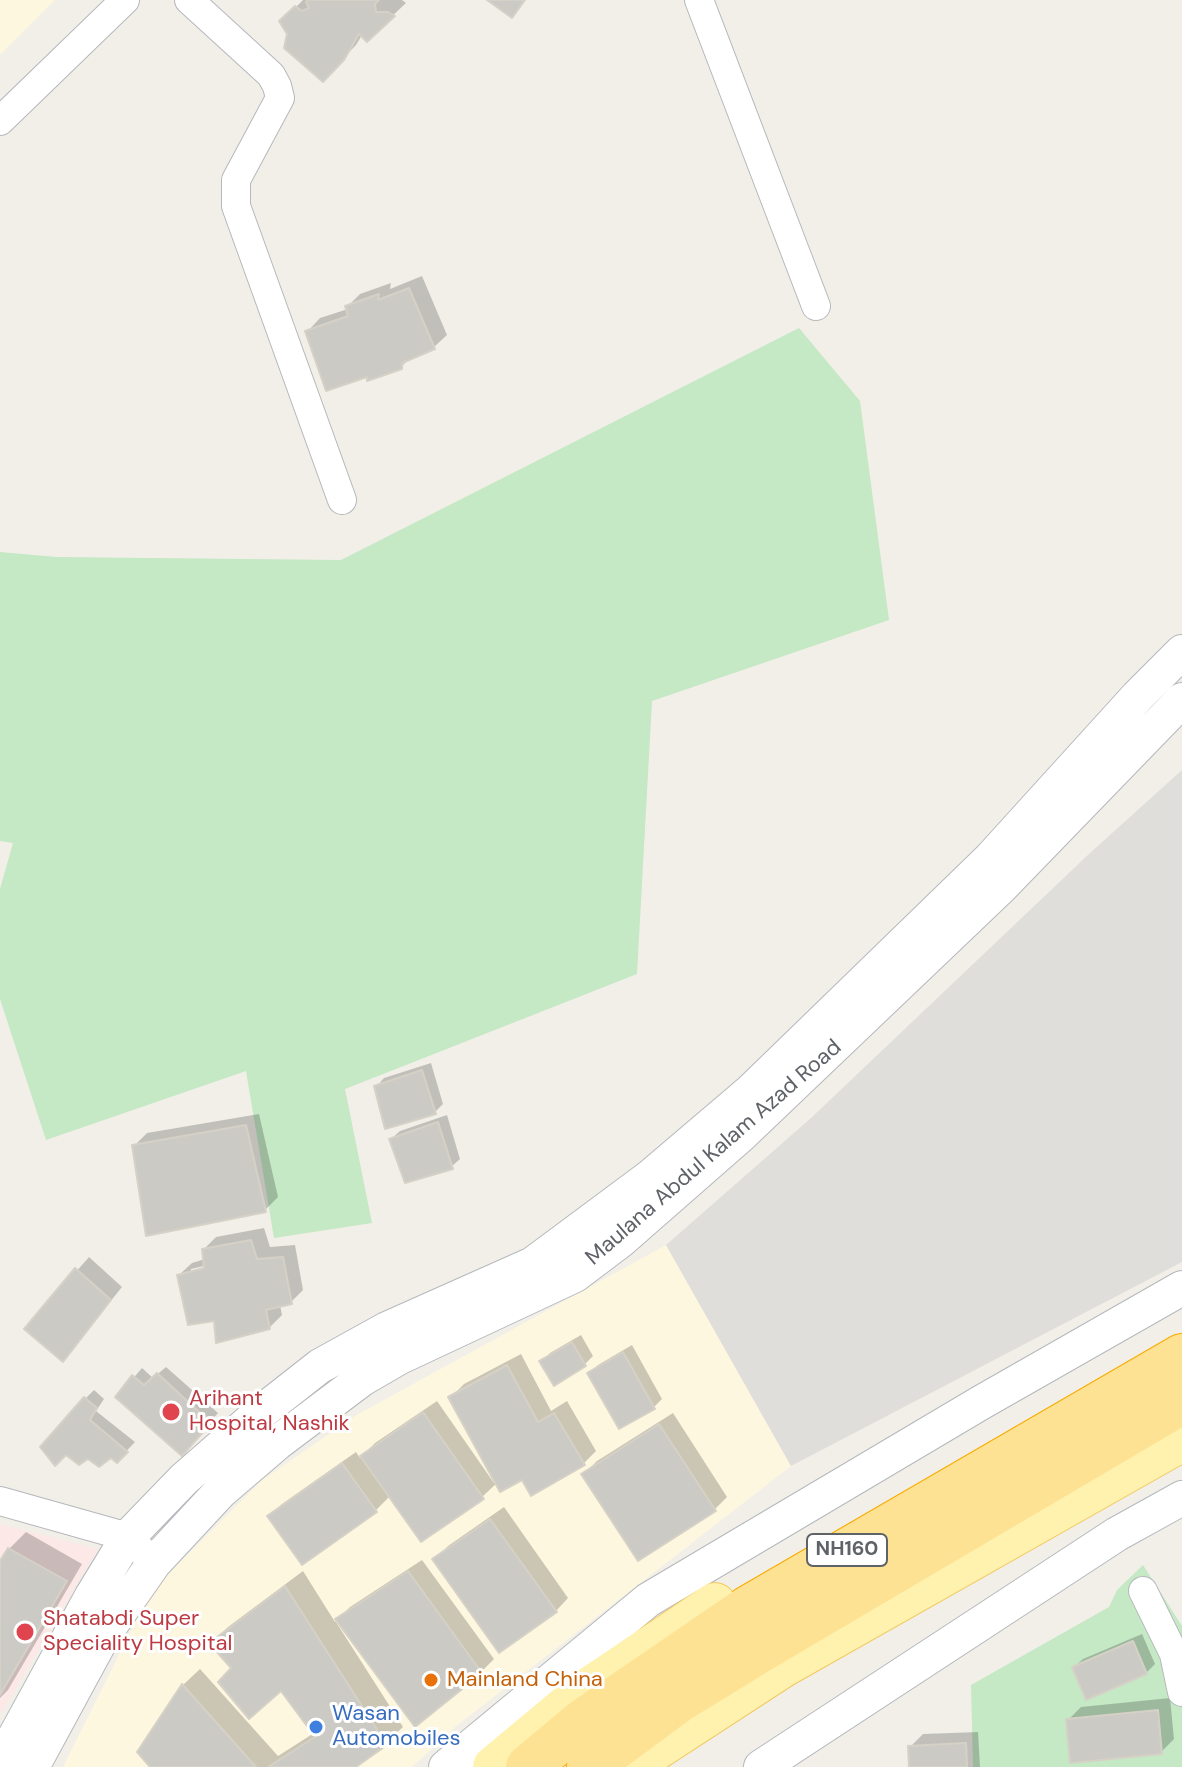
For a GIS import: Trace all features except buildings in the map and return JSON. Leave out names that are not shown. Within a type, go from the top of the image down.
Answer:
[{"type":"highway","name":"NH160","points":[[528,1767],[583,1721],[748,1608],[1182,1356]]},
{"type":"highway","name":"NH160","points":[[589,1767],[678,1701],[1182,1402]]},
{"type":"main road","points":[[494,1767],[584,1692],[745,1585],[1182,1337]]},
{"type":"main road","points":[[628,1767],[783,1666],[1182,1440]]},
{"type":"street","points":[[0,121],[125,0]]},
{"type":"street","points":[[189,0],[271,75],[277,86],[280,98],[236,180],[236,206],[342,500]]},
{"type":"street","points":[[699,0],[816,306]]},
{"type":"street","points":[[1029,837],[1138,696],[1182,652]]},
{"type":"street","name":"Maulana Abdul Kalam Azad Road","points":[[32,1767],[103,1636],[154,1563],[221,1491],[277,1443],[362,1379],[400,1357],[575,1275],[620,1241],[659,1188],[815,1066],[1029,837],[1182,700]]},
{"type":"street","points":[[0,1764],[128,1537],[184,1479],[320,1366],[387,1329],[533,1264],[659,1188]]},
{"type":"street","points":[[446,1767],[648,1600],[982,1402],[1182,1288]]},
{"type":"street","points":[[761,1767],[1117,1534],[1182,1498]]},
{"type":"street","points":[[0,1501],[128,1537],[154,1563]]},
{"type":"street","points":[[1143,1591],[1174,1654],[1182,1692]]},
{"type":"shaded area","points":[[0,0],[55,0],[0,55]]},
{"type":"shaded area","points":[[1182,770],[1182,1262],[791,1466],[666,1245],[811,1118],[1090,853]]},
{"type":"shaded area","points":[[666,1245],[791,1466],[455,1727],[412,1767],[63,1767],[151,1591],[261,1481],[355,1416]]},
{"type":"shaded area","name":"Shatabdi Super Speciality Hospital","points":[[0,1524],[98,1549],[0,1715]]},
{"type":"green space","points":[[799,328],[860,401],[889,620],[652,701],[637,974],[345,1089],[372,1223],[274,1238],[246,1071],[46,1140],[0,999],[0,889],[13,843],[0,841],[0,552],[56,557],[341,560]]},
{"type":"green space","points":[[1143,1565],[1182,1626],[1182,1767],[973,1767],[971,1685],[1109,1607],[1117,1590]]},
{"type":"place","name":"Arihant Hospital, Nashik","points":[[171,1412]]},
{"type":"place","name":"Shatabdi Super Speciality Hospital","points":[[25,1632]]},
{"type":"place","name":"Mainland China","points":[[431,1680]]},
{"type":"place","name":"Wasan Automobiles","points":[[316,1727]]}]
